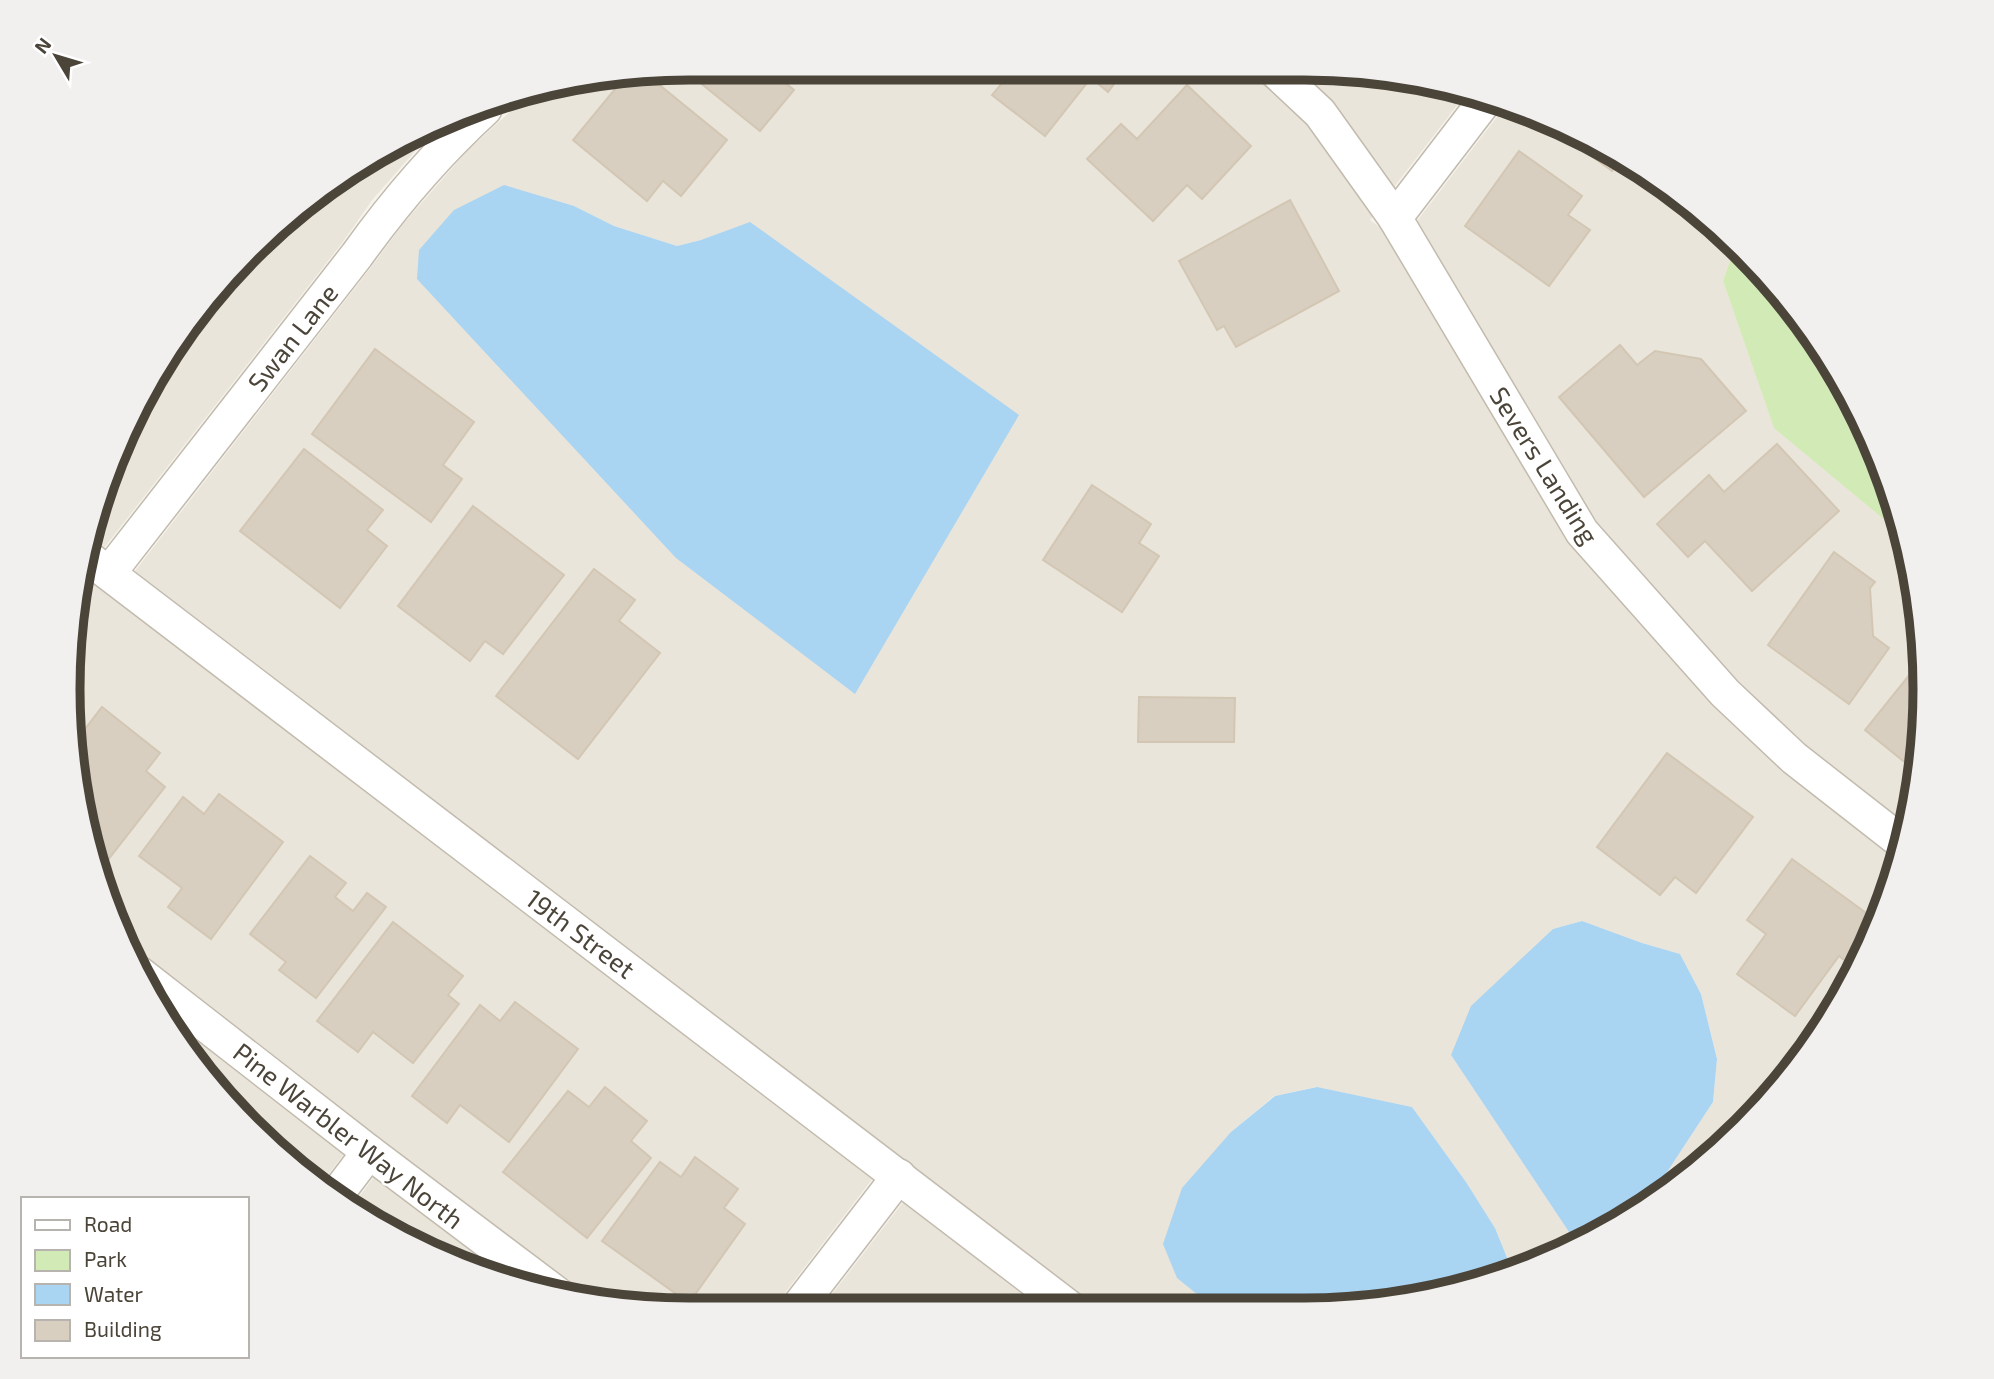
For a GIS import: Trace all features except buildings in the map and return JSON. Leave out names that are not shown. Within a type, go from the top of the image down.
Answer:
[{"type":"street","name":"Severs Landing","points":[[1285,80],[1320,113],[1395,218],[1582,532],[1725,693],[1794,758],[1895,837]]},
{"type":"street","points":[[1395,218],[1480,107]]},
{"type":"street","name":"Swan Lane","points":[[98,565],[357,255],[388,212],[454,137],[471,121]]},
{"type":"street","name":"19th Street","points":[[98,565],[1057,1298]]},
{"type":"street","name":"Pine Warbler Way North","points":[[159,989],[538,1279]]},
{"type":"street","points":[[341,1189],[369,1152]]},
{"type":"street","points":[[805,1298],[899,1176]]},
{"type":"shaded area","points":[[1261,80],[1307,124],[1373,216],[1370,220],[1382,229],[1569,543],[1712,704],[1784,772],[1890,856],[1867,923],[1851,959],[1811,1028],[1788,1060],[1735,1120],[1659,1185],[1713,1102],[1717,1059],[1701,994],[1680,954],[1582,921],[1553,929],[1451,1055],[1572,1237],[1509,1263],[1495,1228],[1466,1182],[1412,1107],[1316,1087],[1274,1096],[1231,1132],[1178,1278],[1202,1298],[1084,1298],[135,571],[403,224],[468,150],[516,106],[571,92],[650,82]],"holes":[[[574,206],[614,226],[677,246],[701,240],[855,694]]]},
{"type":"shaded area","points":[[1310,80],[1384,86],[1461,101],[1394,187],[1335,104]]},
{"type":"shaded area","points":[[1500,113],[1574,143],[1609,162],[1675,206],[1732,256],[1723,281],[1774,427],[1891,525],[1893,532],[1908,610],[1913,690],[1908,769],[1899,819],[1806,746],[1738,681],[1597,523],[1417,221]]},
{"type":"shaded area","points":[[424,141],[373,199],[342,243],[104,548],[98,544],[101,532],[127,456],[143,420],[183,351],[206,319],[259,259],[319,206],[385,162]]},
{"type":"shaded area","points":[[91,580],[873,1178],[781,1298],[650,1297],[578,1288],[380,1139],[140,953],[113,885],[92,808],[80,690]]},
{"type":"shaded area","points":[[182,1027],[344,1154],[326,1178],[319,1173],[259,1120],[206,1060]]},
{"type":"shaded area","points":[[374,1177],[490,1264],[420,1236],[357,1200]]},
{"type":"shaded area","points":[[904,1201],[1029,1298],[829,1298]]},
{"type":"green space","points":[[1732,256],[1788,319],[1811,351],[1851,420],[1867,456],[1891,525],[1774,428],[1723,281]]},
{"type":"water","points":[[504,185],[574,206],[614,226],[677,246],[750,222],[1019,415],[855,694],[676,558],[417,279],[419,250],[454,210]]},
{"type":"water","points":[[1582,921],[1680,954],[1701,994],[1717,1059],[1713,1102],[1659,1185],[1572,1237],[1451,1055],[1471,1006],[1553,929]]},
{"type":"water","points":[[1317,1087],[1412,1107],[1466,1182],[1495,1228],[1509,1263],[1462,1278],[1384,1293],[1344,1297],[1202,1298],[1177,1278],[1163,1244],[1182,1188],[1231,1132],[1275,1096]]}]
